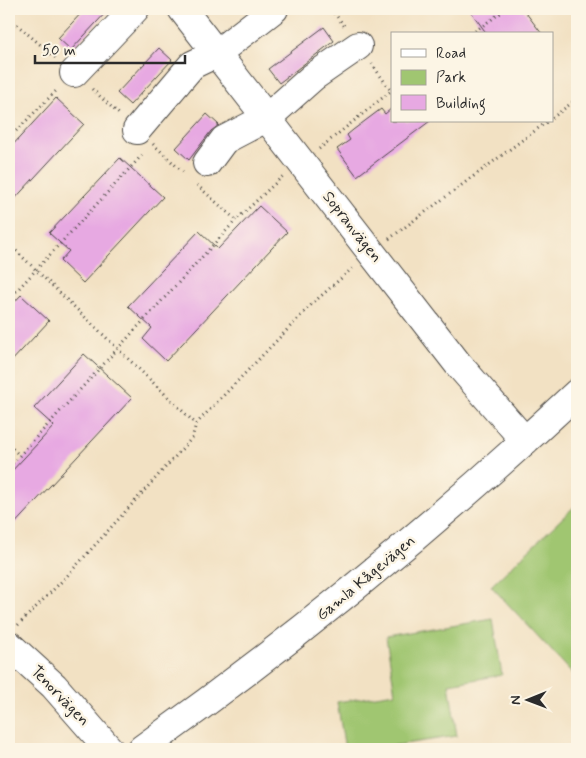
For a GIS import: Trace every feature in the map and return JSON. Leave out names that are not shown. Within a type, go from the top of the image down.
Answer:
[{"type":"street","points":[[74,73],[135,9]]},
{"type":"street","name":"Sopranvägen","points":[[182,9],[268,117],[458,364],[525,441]]},
{"type":"street","points":[[145,137],[192,65],[217,53],[274,9]]},
{"type":"street","points":[[207,163],[224,140],[268,117],[312,78],[358,46]]},
{"type":"street","name":"Gamla Kågevägen","points":[[142,749],[242,678],[351,592],[525,441],[577,392]]},
{"type":"street","name":"Tenorvägen","points":[[12,636],[109,749]]},
{"type":"path","points":[[331,9],[391,90]]},
{"type":"path","points":[[474,32],[506,9]]},
{"type":"path","points":[[570,9],[577,19]]},
{"type":"path","points":[[9,138],[74,73]]},
{"type":"path","points":[[302,163],[391,92]]},
{"type":"path","points":[[554,116],[577,99]]},
{"type":"path","points":[[12,636],[192,438],[196,424],[313,303],[372,251],[547,122]]},
{"type":"path","points":[[9,299],[145,137]]},
{"type":"path","points":[[9,466],[236,220]]},
{"type":"path","points":[[9,244],[118,346],[196,424]]},
{"type":"path","points":[[9,445],[19,455]]},
{"type":"green space","points":[[577,504],[577,678],[491,586]]},
{"type":"green space","points":[[493,619],[502,675],[449,684],[457,736],[372,749],[345,749],[337,702],[395,693],[386,637]]},
{"type":"building","points":[[85,9],[109,9],[71,50],[58,38]]},
{"type":"building","points":[[469,9],[523,9],[540,32],[486,32]]},
{"type":"building","points":[[324,27],[334,41],[279,83],[268,69]]},
{"type":"building","points":[[159,48],[172,60],[130,105],[117,93]]},
{"type":"building","points":[[56,98],[84,124],[9,205],[9,149]]},
{"type":"building","points":[[381,109],[385,114],[391,109],[391,122],[429,122],[357,176],[337,149],[350,140],[347,135]]},
{"type":"building","points":[[207,114],[219,125],[211,131],[189,160],[176,148]]},
{"type":"building","points":[[120,158],[163,197],[83,283],[60,261],[69,251],[49,233]]},
{"type":"building","points":[[259,206],[287,232],[166,361],[143,339],[152,328],[128,306],[199,231],[218,249]]},
{"type":"building","points":[[21,295],[49,321],[9,364],[9,308]]},
{"type":"building","points":[[84,354],[132,398],[9,530],[9,474],[54,426],[34,408]]}]
